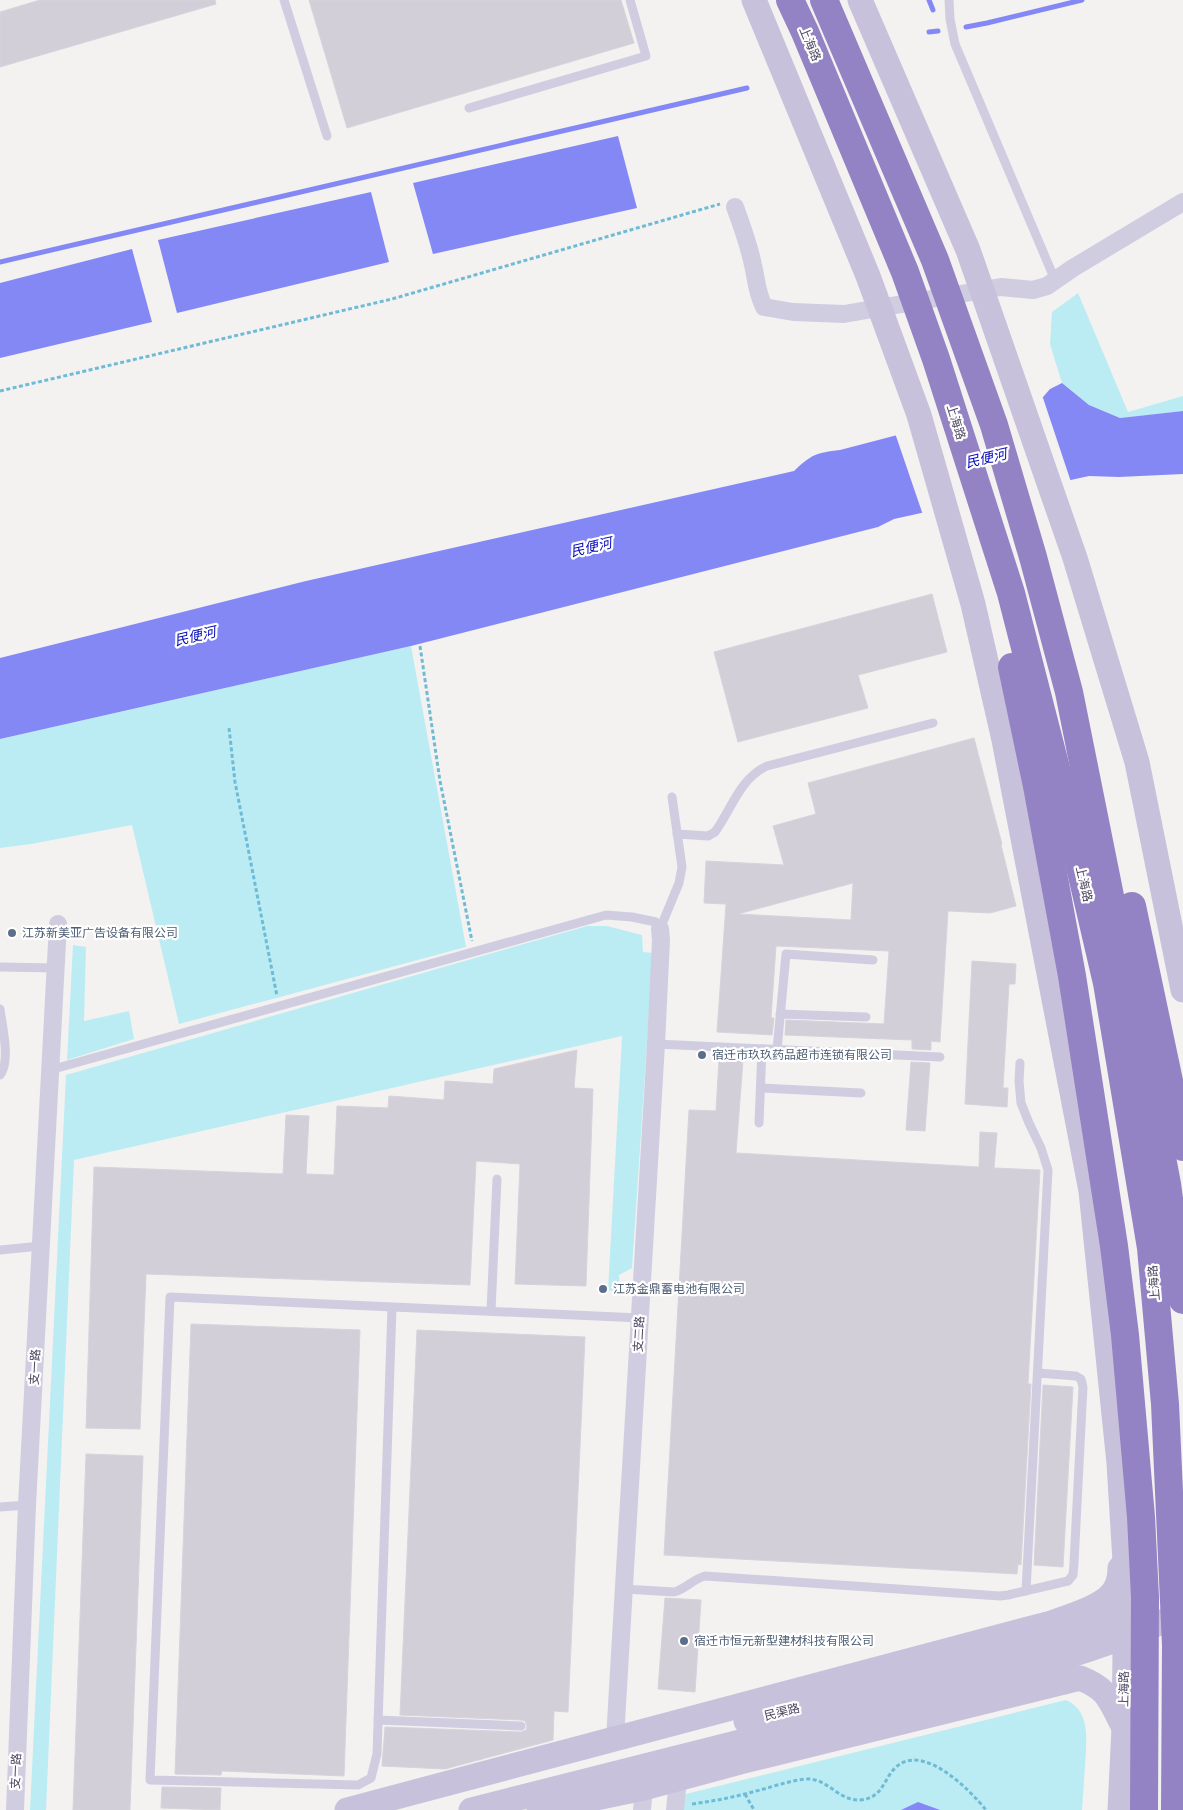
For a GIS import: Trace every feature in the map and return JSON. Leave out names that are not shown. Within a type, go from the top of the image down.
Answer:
[{"type":"highway","name":"上海路","points":[[790,0],[905,272],[973,473],[994,597],[1067,811],[1107,984],[1151,1248],[1165,1404],[1176,1636],[1175,1810]]},
{"type":"highway","name":"上海路","points":[[824,0],[935,260],[994,426],[1033,557],[1069,692],[1157,1129],[1183,1300]]},
{"type":"highway","points":[[994,597],[1037,786],[1072,976],[1118,1282],[1141,1517],[1144,1597],[1144,1810]]},
{"type":"highway","points":[[1069,692],[1104,783],[1183,1147]]},
{"type":"main road","name":"上海路","points":[[754,0],[868,276],[919,415],[994,597],[1004,740],[1091,1191],[1119,1463],[1126,1578],[1124,1728],[1120,1810]]},
{"type":"main road","points":[[860,0],[968,250],[1075,558],[1137,762],[1183,990]]},
{"type":"main road","points":[[346,1810],[1051,1623],[1083,1611],[1104,1600],[1116,1588],[1123,1534]]},
{"type":"main road","name":"民渠路","points":[[471,1810],[590,1770],[888,1685],[1077,1634],[1115,1620],[1183,1589]]},
{"type":"main road","name":"民渠路","points":[[374,1810],[590,1770],[888,1705],[1072,1656],[1157,1624],[1183,1612]]},
{"type":"main road","points":[[539,1810],[643,1799],[678,1779],[1080,1678],[1096,1684],[1107,1695],[1124,1728]]},
{"type":"street","points":[[735,207],[745,234],[757,291],[764,307],[792,312],[844,314],[1001,287],[1032,290],[1047,286],[1183,202]]},
{"type":"street","name":"支一路","points":[[15,1810],[27,1504],[58,924]]},
{"type":"street","name":"支二路","points":[[615,1739],[656,1044],[660,929]]},
{"type":"street","points":[[675,1809],[678,1779]]},
{"type":"lane","points":[[284,0],[327,136]]},
{"type":"lane","points":[[469,108],[646,56],[630,0]]},
{"type":"lane","points":[[950,0],[950,19],[955,44],[1056,280]]},
{"type":"lane","points":[[677,834],[708,836],[715,832],[741,789],[758,769],[934,723]]},
{"type":"lane","points":[[660,929],[679,883],[682,867],[672,797]]},
{"type":"lane","points":[[50,1070],[606,915],[632,917],[656,922],[660,929]]},
{"type":"lane","points":[[777,1050],[786,954],[873,960]]},
{"type":"lane","points":[[0,967],[56,968]]},
{"type":"lane","points":[[0,1009],[6,1056],[4,1068],[0,1075]]},
{"type":"lane","points":[[780,1014],[866,1017]]},
{"type":"lane","points":[[656,1044],[940,1057]]},
{"type":"lane","points":[[760,1123],[762,1049]]},
{"type":"lane","points":[[1020,1063],[1019,1081],[1022,1103],[1048,1170],[1026,1591]]},
{"type":"lane","points":[[761,1088],[861,1093]]},
{"type":"lane","points":[[491,1311],[497,1179]]},
{"type":"lane","points":[[0,1250],[41,1246]]},
{"type":"lane","points":[[392,1307],[377,1754],[371,1778],[358,1785],[150,1780],[170,1297],[640,1318]]},
{"type":"lane","points":[[624,1589],[674,1592],[705,1576],[1000,1596],[1068,1581],[1073,1575],[1074,1563],[1083,1386],[1081,1380],[1076,1376],[1038,1373]]},
{"type":"lane","points":[[0,1507],[27,1504]]},
{"type":"lane","points":[[378,1720],[522,1726]]},
{"type":"path","points":[[0,391],[392,299],[721,204],[735,207]]},
{"type":"path","points":[[420,646],[440,781],[474,952]]},
{"type":"path","points":[[229,728],[235,782],[279,1006]]},
{"type":"path","points":[[675,1809],[746,1795],[791,1781],[810,1779],[829,1786],[842,1796],[859,1800],[868,1798],[880,1790],[895,1768],[902,1763],[914,1760],[925,1761],[955,1779],[986,1810]]},
{"type":"path","points":[[746,1795],[754,1810]]},
{"type":"shaded area","points":[[1078,293],[1128,412],[1183,396],[1183,411],[1120,418],[1089,405],[1062,383],[1050,344],[1052,312]]},
{"type":"shaded area","points":[[411,646],[466,947],[179,1024],[132,825],[0,848],[0,739]]},
{"type":"shaded area","points":[[587,926],[607,926],[642,935],[643,952],[653,953],[632,1268],[619,1275],[620,1289],[608,1291],[622,1036],[74,1160],[46,1810],[30,1810],[66,1075]]},
{"type":"shaded area","points":[[73,945],[86,947],[84,1021],[129,1011],[134,1039],[67,1060]]},
{"type":"shaded area","points":[[1066,1700],[1080,1712],[1086,1728],[1082,1810],[682,1810],[682,1795]]},
{"type":"water","points":[[618,136],[637,208],[433,254],[413,183]]},
{"type":"water","points":[[371,192],[389,262],[177,313],[158,240]]},
{"type":"water","points":[[132,249],[152,322],[0,358],[0,283]]},
{"type":"water","name":"民便河","points":[[1062,383],[1089,405],[1120,418],[1183,411],[1183,474],[1119,477],[1089,476],[894,519],[878,527],[411,646],[0,739],[0,658],[306,581],[794,471],[805,461],[820,453],[840,450],[1043,397],[1050,389]]},
{"type":"water","points":[[918,1802],[940,1810],[901,1810]]},
{"type":"pier","points":[[1042,395],[1071,482],[923,515],[895,433]]},
{"type":"building","points":[[40,0],[215,0],[216,4],[0,67],[0,12]]},
{"type":"building","points":[[309,0],[621,0],[634,43],[347,128]]},
{"type":"building","points":[[932,594],[947,652],[858,675],[868,708],[738,742],[714,652]]},
{"type":"building","points":[[974,738],[1016,906],[990,913],[948,911],[940,1042],[931,1041],[931,1050],[912,1049],[912,1040],[785,1035],[786,1020],[884,1024],[889,951],[776,946],[771,1018],[774,1018],[772,1035],[717,1032],[726,904],[704,903],[706,861],[784,865],[773,826],[816,814],[808,783]],"holes":[[[853,883],[851,920],[738,914]]]},
{"type":"building","points":[[972,961],[1016,964],[1015,984],[1009,984],[1003,1088],[1008,1088],[1007,1107],[965,1104]]},
{"type":"building","points":[[577,1050],[574,1088],[593,1089],[586,1286],[515,1284],[520,1164],[476,1161],[470,1285],[146,1274],[140,1429],[86,1428],[94,1167],[283,1174],[286,1115],[309,1116],[306,1174],[334,1175],[337,1106],[388,1108],[389,1096],[444,1100],[445,1081],[493,1084],[494,1069]]},
{"type":"building","points":[[719,1059],[743,1060],[736,1153],[979,1167],[980,1132],[997,1133],[994,1168],[1040,1170],[1028,1384],[1031,1384],[1021,1565],[1018,1564],[1017,1574],[664,1555],[689,1110],[716,1111]]},
{"type":"building","points":[[911,1062],[930,1063],[925,1131],[906,1130]]},
{"type":"building","points":[[191,1324],[360,1330],[344,1776],[222,1771],[221,1775],[175,1774]]},
{"type":"building","points":[[417,1330],[585,1337],[568,1712],[554,1711],[553,1740],[445,1769],[382,1766],[385,1727],[521,1732],[526,1730],[527,1726],[525,1721],[521,1720],[400,1715]]},
{"type":"building","points":[[1043,1385],[1073,1387],[1063,1567],[1034,1565]]},
{"type":"building","points":[[86,1454],[143,1456],[130,1810],[73,1810]]},
{"type":"building","points":[[665,1598],[701,1600],[695,1692],[658,1689]]},
{"type":"building","points":[[162,1787],[221,1788],[220,1810],[161,1808]]},
{"type":"waterway","points":[[929,0],[933,10]]},
{"type":"waterway","points":[[966,27],[1082,0]]},
{"type":"waterway","points":[[929,32],[938,31]]},
{"type":"waterway","points":[[0,262],[747,88]]},
{"type":"place","name":"江苏新美亚广告设备有限公司","points":[[12,933]]},
{"type":"place","name":"宿迁市玖玖药品超市连锁有限公司","points":[[702,1055]]},
{"type":"place","name":"江苏金鼎蓄电池有限公司","points":[[603,1289]]},
{"type":"place","name":"宿迁市恒元新型建材科技有限公司","points":[[684,1641]]}]
